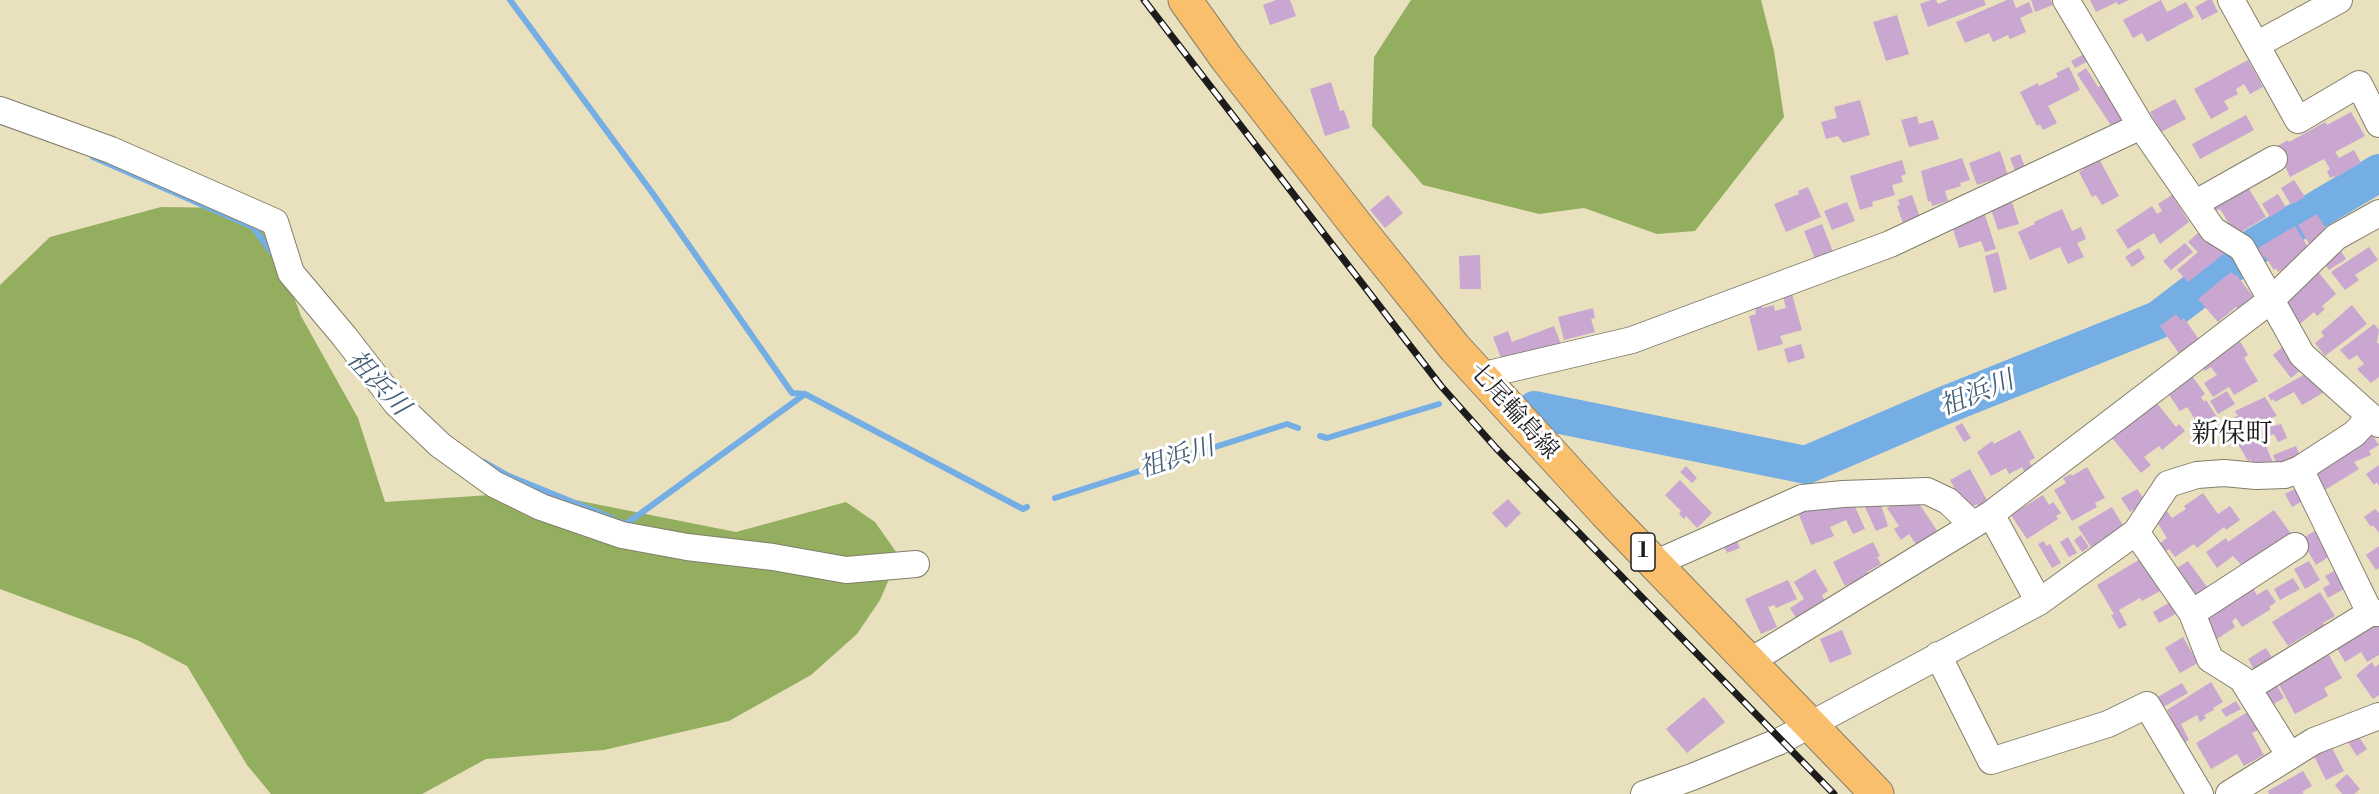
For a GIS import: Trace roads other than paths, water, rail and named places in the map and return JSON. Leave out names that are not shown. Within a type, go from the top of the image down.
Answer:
[{"type":"main road","name":"七尾輪島線","points":[[1185,0],[1227,59],[1360,230],[1480,376],[1654,564],[1877,794]]},
{"type":"street","points":[[1644,794],[1699,786],[2039,602],[2136,532],[2168,484],[2178,479],[2224,472],[2256,476],[2285,475],[2301,470],[2374,421],[2302,355],[2245,255],[2213,230],[2141,126],[2066,0]]},
{"type":"street","points":[[2231,0],[2298,120],[2359,84],[2379,124]]},
{"type":"street","points":[[2256,45],[2339,0]]},
{"type":"street","points":[[0,110],[111,150],[275,222],[291,273],[396,403],[440,445],[494,484],[541,507],[622,535],[687,547],[773,556],[846,570],[916,564]]},
{"type":"street","points":[[1480,376],[1632,340],[1890,244],[2141,126]]},
{"type":"street","points":[[2196,204],[2274,159]]},
{"type":"street","points":[[1749,662],[1982,520],[2271,300],[2336,237],[2379,213]]},
{"type":"street","points":[[2248,687],[2374,613],[2301,470]]},
{"type":"street","points":[[1654,564],[1802,498],[1927,491],[1982,520],[2039,602]]},
{"type":"street","points":[[2136,532],[2192,613],[2210,659],[2242,679],[2290,756]]},
{"type":"street","points":[[2192,613],[2295,546]]},
{"type":"street","points":[[1938,655],[1990,761],[2108,724],[2147,705],[2200,794]]},
{"type":"street","points":[[2240,791],[2314,741],[2379,716]]},
{"type":"waterway","name":"祖浜川","points":[[510,0],[651,191],[792,393],[805,394],[1023,509],[1027,507]]},
{"type":"waterway","name":"祖浜川","points":[[93,157],[253,227],[275,257]]},
{"type":"waterway","name":"祖浜川","points":[[1535,410],[1806,465],[1943,406],[2158,320],[2251,249],[2379,173]]},
{"type":"waterway","name":"祖浜川","points":[[621,522],[626,524],[805,394]]},
{"type":"waterway","name":"祖浜川","points":[[1320,436],[1327,438],[1439,404]]},
{"type":"waterway","name":"祖浜川","points":[[1055,498],[1287,424],[1298,428]]},
{"type":"waterway","name":"祖浜川","points":[[484,462],[509,476],[612,518]]},
{"type":"railway","points":[[1144,0],[1441,386],[1496,448],[1834,794]]},
{"type":"district","name":"新保町","points":[[2232,436]]}]
